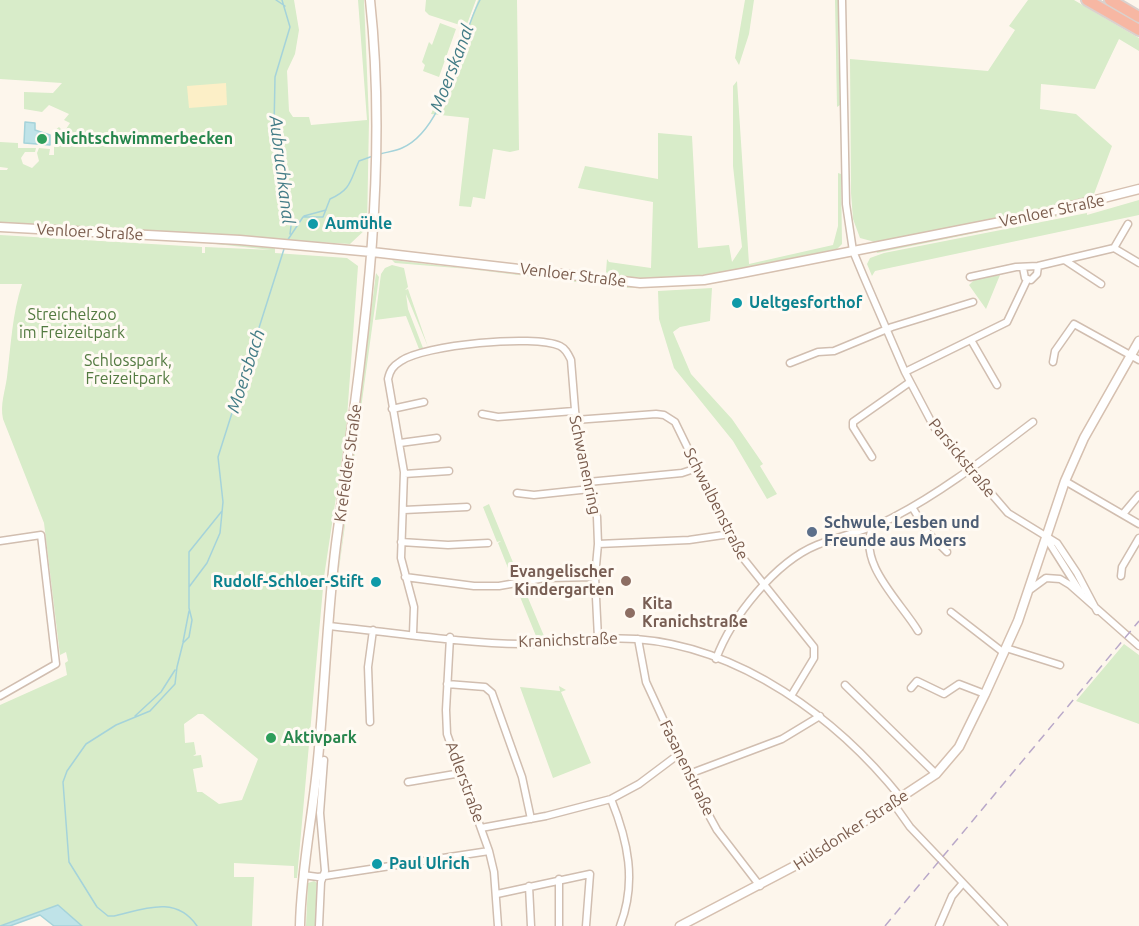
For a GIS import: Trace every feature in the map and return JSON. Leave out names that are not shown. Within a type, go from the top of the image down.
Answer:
[{"type":"highway","points":[[1087,0],[1139,30]]},
{"type":"highway","points":[[1110,0],[1139,17]]},
{"type":"main road","name":"Krefelder Straße","points":[[300,926],[303,875],[318,760],[328,626],[371,272],[377,90],[370,0]]},
{"type":"main road","name":"Venloer Straße","points":[[0,227],[372,252],[640,283],[704,280],[1095,203],[1139,189]]},
{"type":"main road","points":[[371,272],[379,261],[392,254]]},
{"type":"main road","name":"Hülsdonker Straße","points":[[680,926],[806,860],[936,774],[959,747],[1005,650],[1028,592],[1065,481],[1084,438],[1139,341]]},
{"type":"street","name":"Parsickstraße","points":[[842,0],[843,164],[848,226],[853,251],[905,372],[934,427],[1008,513],[1045,536],[1051,537],[1067,556],[1097,611]]},
{"type":"street","points":[[1114,248],[1128,224]]},
{"type":"street","points":[[970,277],[1016,267],[1023,268],[1066,261],[1072,256],[1114,248],[1139,263]]},
{"type":"street","points":[[1066,261],[1101,284]]},
{"type":"street","points":[[1027,280],[1035,278],[1038,266]]},
{"type":"street","points":[[905,372],[1011,319],[1027,280],[1023,268]]},
{"type":"street","points":[[790,363],[825,350],[834,351],[886,329],[974,302]]},
{"type":"street","points":[[1053,362],[1055,351],[1074,324],[1139,360]]},
{"type":"street","points":[[970,340],[997,385]]},
{"type":"street","name":"Schwanenring","points":[[413,634],[414,607],[405,577],[401,542],[404,474],[392,409],[388,379],[390,369],[402,359],[448,347],[533,342],[559,345],[568,352],[571,360],[575,420],[597,517],[598,544],[595,577],[598,638]]},
{"type":"street","points":[[872,457],[853,427],[853,422],[910,382]]},
{"type":"street","points":[[392,409],[424,402]]},
{"type":"street","points":[[482,414],[498,417],[574,411]]},
{"type":"street","name":"Schwalbenstraße","points":[[575,420],[664,415],[675,422],[748,567],[815,652],[791,696]]},
{"type":"street","points":[[716,659],[733,626],[764,585],[814,546],[873,526],[912,507],[970,471],[1033,422]]},
{"type":"street","points":[[400,443],[437,438]]},
{"type":"street","points":[[517,493],[534,495],[589,485],[682,473],[698,468]]},
{"type":"street","points":[[404,474],[449,471]]},
{"type":"street","points":[[1065,481],[1139,524]]},
{"type":"street","points":[[1123,514],[1139,495]]},
{"type":"street","points":[[404,510],[467,507]]},
{"type":"street","points":[[912,507],[928,533],[947,552]]},
{"type":"street","points":[[873,526],[868,538],[877,569],[918,631]]},
{"type":"street","points":[[598,544],[689,540],[730,534]]},
{"type":"street","points":[[0,541],[41,535],[56,664],[0,696]]},
{"type":"street","points":[[1045,536],[1084,599]]},
{"type":"street","points":[[1121,576],[1122,567],[1139,538]]},
{"type":"street","points":[[401,542],[448,545],[488,543]]},
{"type":"street","points":[[405,577],[474,586],[499,586],[545,578],[595,577]]},
{"type":"street","points":[[1028,592],[1039,581],[1053,578],[1070,585],[1139,646]]},
{"type":"street","points":[[951,612],[1005,650],[1060,665]]},
{"type":"street","name":"Kranichstraße","points":[[328,626],[522,644],[598,638],[638,639],[686,649],[716,659],[791,696],[820,716],[849,742],[901,798]]},
{"type":"street","points":[[370,722],[368,667],[373,630]]},
{"type":"street","name":"Adlerstraße","points":[[450,637],[447,734],[489,851],[496,894],[498,926]]},
{"type":"street","name":"Fasanenstraße","points":[[638,639],[638,651],[646,682],[688,774],[717,830],[760,886]]},
{"type":"street","points":[[911,688],[917,681],[944,694],[959,684],[985,694]]},
{"type":"street","points":[[447,684],[485,687],[492,693],[522,777],[531,819]]},
{"type":"street","points":[[845,685],[936,774]]},
{"type":"street","points":[[688,774],[782,739],[820,716]]},
{"type":"street","points":[[481,828],[531,819],[611,799],[633,788],[679,754]]},
{"type":"street","points":[[319,926],[321,882],[324,875],[320,813],[324,760]]},
{"type":"street","points":[[408,782],[460,773]]},
{"type":"street","points":[[611,799],[626,840],[629,860],[629,890],[620,926]]},
{"type":"street","points":[[893,803],[910,827],[1004,926]]},
{"type":"street","points":[[303,875],[318,877],[489,851]]},
{"type":"street","points":[[496,894],[590,874],[586,926]]},
{"type":"street","points":[[559,879],[559,926]]},
{"type":"street","points":[[939,926],[952,896],[963,883]]},
{"type":"street","points":[[529,886],[531,926]]},
{"type":"green space","points":[[0,0],[294,0],[299,30],[295,54],[287,71],[289,111],[293,117],[309,117],[311,125],[367,120],[358,0],[364,0],[369,120],[367,228],[350,244],[0,223],[0,170],[8,168],[0,167],[0,142],[18,143],[18,148],[36,148],[35,152],[25,152],[21,158],[23,164],[32,168],[39,161],[37,153],[39,148],[50,149],[49,155],[54,155],[54,131],[59,127],[64,132],[70,123],[64,120],[69,114],[49,105],[42,112],[24,109],[24,92],[53,93],[62,83],[0,79]]},
{"type":"green space","points":[[426,0],[476,0],[466,27],[429,15],[425,11]]},
{"type":"green space","points":[[478,0],[517,0],[519,150],[510,152],[493,149],[485,199],[473,197],[471,207],[459,206],[469,118],[431,114],[458,55]]},
{"type":"green space","points":[[745,0],[754,0],[749,34],[739,65],[735,58]]},
{"type":"green space","points":[[835,0],[839,0],[840,105],[837,107]]},
{"type":"green space","points":[[1028,0],[1074,0],[1139,38],[1139,51],[1119,39],[1095,89],[1041,84],[1040,109],[1076,114],[1112,146],[1094,194],[1066,204],[875,242],[860,238],[853,219],[851,193],[850,59],[988,71],[1015,30],[1009,26]]},
{"type":"green space","points":[[440,23],[456,29],[439,77],[423,71],[425,65],[422,62],[429,42],[432,45]]},
{"type":"green space","points":[[737,81],[749,264],[833,245],[838,226],[838,173],[841,174],[842,244],[836,250],[713,274],[652,279],[609,275],[606,272],[607,259],[609,262],[651,268],[653,202],[578,188],[585,166],[658,179],[658,133],[692,136],[698,248],[729,245],[732,262],[742,247],[733,166],[733,86]]},
{"type":"green space","points":[[1139,200],[1139,215],[875,271],[872,276],[867,264],[870,258],[884,253],[1087,213],[1087,215]]},
{"type":"green space","points":[[1087,209],[877,253],[876,251]]},
{"type":"green space","name":"Schlosspark, Freizeitpark","points":[[0,235],[202,247],[202,253],[205,253],[205,247],[272,250],[206,243],[206,241],[275,248],[275,253],[347,258],[358,266],[346,431],[324,577],[297,878],[294,878],[294,866],[234,863],[234,877],[254,877],[252,926],[82,926],[58,905],[0,926],[0,705],[67,675],[65,663],[68,661],[66,652],[60,655],[44,523],[2,414],[14,319],[22,284],[0,284]],"holes":[[[198,714],[203,714],[258,759],[242,800],[219,804],[202,792],[197,792],[193,769],[203,767],[201,755],[193,756],[196,754],[194,742],[185,743],[184,724]]]},
{"type":"green space","points":[[392,260],[622,286],[719,282],[625,288],[469,269],[395,263]]},
{"type":"green space","points":[[392,265],[404,268],[408,287],[405,290],[408,289],[428,347],[406,294],[408,309],[423,348],[419,349],[406,316],[375,320],[381,274],[385,268]]},
{"type":"green space","points":[[376,273],[379,277],[335,598]]},
{"type":"green space","points":[[1000,275],[986,309],[969,285],[975,279]]},
{"type":"green space","points":[[712,288],[710,321],[680,327],[673,332],[691,374],[732,419],[763,464],[760,466],[777,494],[767,499],[733,441],[674,368],[659,319],[658,291]]},
{"type":"green space","points":[[489,504],[519,577],[512,578],[498,543],[501,541],[497,542],[483,507]]},
{"type":"green space","points":[[523,586],[543,637],[523,637],[536,636],[516,587]]},
{"type":"green space","points":[[1124,644],[1139,655],[1139,724],[1076,701]]},
{"type":"green space","points":[[559,686],[566,690],[561,692],[591,763],[553,778],[520,687],[560,691]]},
{"type":"green space","points":[[314,881],[317,883],[315,926],[306,926],[308,883]]},
{"type":"sand","points":[[226,83],[227,105],[189,108],[187,86]]},
{"type":"water","points":[[25,122],[35,123],[35,130],[50,135],[50,145],[24,143]]},
{"type":"water","points":[[58,905],[82,926],[54,926],[40,915],[10,926],[0,926]]},
{"type":"waterway","name":"Aubruchkanal","points":[[276,0],[285,6]]},
{"type":"waterway","name":"Aubruchkanal","points":[[282,0],[290,27],[275,77],[274,128],[292,218],[290,234]]},
{"type":"waterway","name":"Moerskanal","points":[[380,154],[402,148],[417,138],[430,122],[441,103],[472,16],[480,0]]},
{"type":"waterway","name":"Moerskanal","points":[[287,241],[303,217],[323,217],[330,199],[337,196],[349,184],[359,161],[373,156]]},
{"type":"waterway","points":[[304,216],[326,210]]},
{"type":"waterway","name":"Moersbach","points":[[189,587],[207,563],[220,533],[223,502],[218,457],[284,249]]},
{"type":"waterway","name":"Moersbach","points":[[197,926],[189,916],[169,907],[148,908],[114,916],[108,916],[97,907],[69,862],[63,782],[67,771],[86,744],[116,725],[150,711],[175,684],[183,643],[189,637],[192,620],[189,608],[189,552],[222,511]]},
{"type":"waterway","name":"Moersbach","points":[[183,642],[189,611]]},
{"type":"waterway","name":"Moersbach","points":[[135,716],[161,692],[175,670]]},
{"type":"railway","points":[[885,926],[1139,621]]},
{"type":"place","name":"Nichtschwimmerbecken","points":[[42,139]]},
{"type":"place","name":"Aumühle","points":[[313,224]]},
{"type":"place","name":"Ueltgesforthof","points":[[737,303]]},
{"type":"place","name":"Schwule, Lesben und Freunde aus Moers","points":[[812,532]]},
{"type":"place","name":"Evangelischer Kindergarten","points":[[626,581]]},
{"type":"place","name":"Rudolf-Schloer-Stift","points":[[376,582]]},
{"type":"place","name":"Kita Kranichstraße","points":[[630,613]]},
{"type":"place","name":"Aktivpark","points":[[271,738]]},
{"type":"place","name":"Paul Ulrich","points":[[377,864]]},
{"type":"park label","name":"Streichelzoo im Freizeitpark","points":[[72,324]]}]
